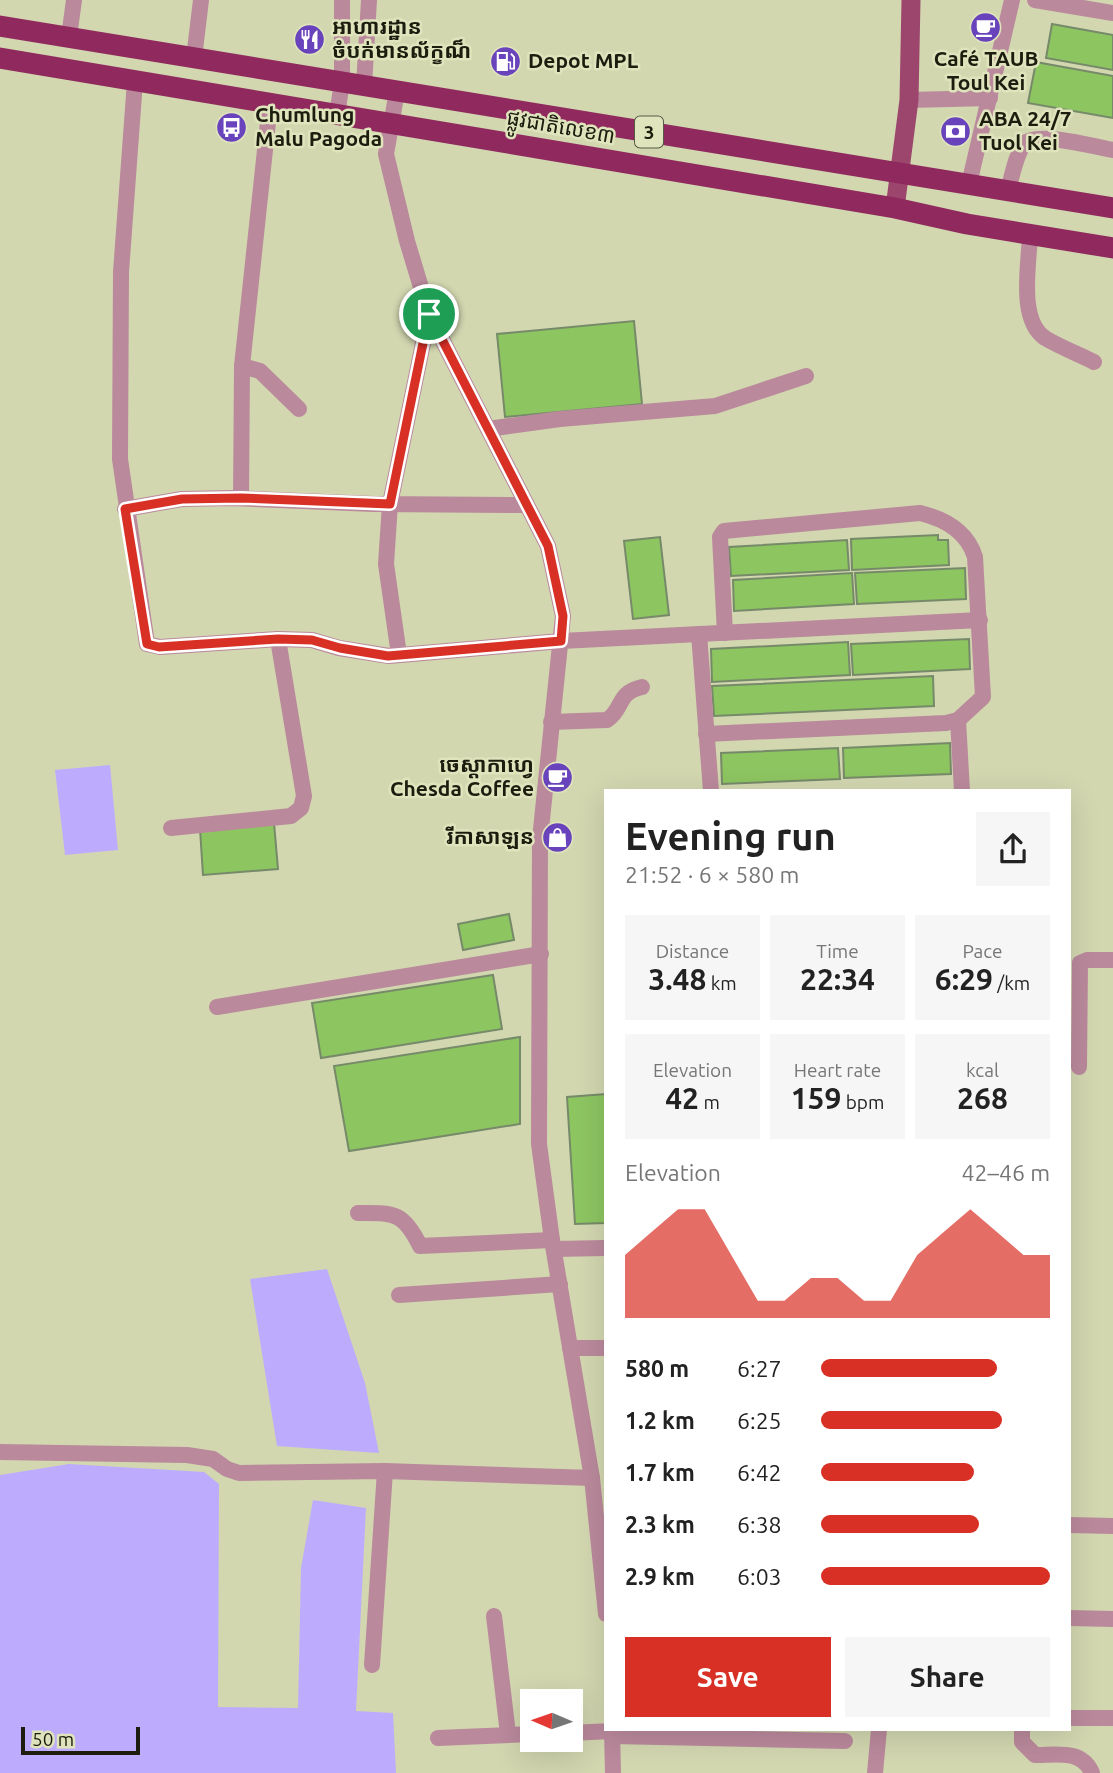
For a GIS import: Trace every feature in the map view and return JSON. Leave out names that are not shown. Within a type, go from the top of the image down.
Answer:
[{"type":"highway","name":"ផ្លូវជាតិលេខ៣","points":[[0,26],[1113,208]]},
{"type":"highway","name":"ផ្លូវជាតិលេខ៣","points":[[0,58],[895,208],[1030,235],[1113,248]]},
{"type":"main road","points":[[895,208],[909,100],[911,0]]},
{"type":"street","points":[[69,37],[74,0]]},
{"type":"street","points":[[194,58],[201,0]]},
{"type":"street","points":[[337,115],[342,82],[342,0]]},
{"type":"street","points":[[364,86],[369,0]]},
{"type":"street","points":[[969,184],[1012,0]]},
{"type":"street","points":[[1035,0],[1064,2],[1113,13]]},
{"type":"street","points":[[135,81],[121,272],[120,459],[125,509],[147,644],[159,647],[278,639],[312,640],[388,656],[561,641],[980,620]]},
{"type":"street","points":[[397,91],[386,154],[407,241],[429,314],[524,505],[548,546],[563,616],[540,839],[539,1144],[570,1348],[596,1471],[604,1585]]},
{"type":"street","points":[[909,100],[990,98]]},
{"type":"street","points":[[241,498],[242,366],[270,103]]},
{"type":"street","points":[[1008,190],[1023,146],[1033,139],[1113,150]]},
{"type":"street","points":[[1030,235],[1028,314],[1031,321],[1044,337],[1094,362]]},
{"type":"street","points":[[399,655],[386,564],[390,504],[429,314]]},
{"type":"street","points":[[242,366],[260,371],[299,409]]},
{"type":"street","points":[[488,429],[560,419],[715,406],[806,376]]},
{"type":"street","points":[[125,509],[182,499],[241,498],[390,504],[524,505]]},
{"type":"street","points":[[706,734],[946,723],[958,720],[983,698],[980,620],[972,546],[965,535],[943,521],[909,512],[724,531],[720,537],[725,633]]},
{"type":"street","points":[[699,634],[711,789]]},
{"type":"street","points":[[171,828],[291,816],[301,808],[304,796],[278,639]]},
{"type":"street","points":[[551,722],[607,720],[614,715],[619,701],[629,690],[642,687]]},
{"type":"street","points":[[958,720],[962,789]]},
{"type":"street","points":[[217,1007],[541,954]]},
{"type":"street","points":[[1079,1067],[1080,963],[1087,960],[1113,960]]},
{"type":"street","points":[[358,1213],[393,1213],[404,1221],[420,1246],[553,1245],[604,1248]]},
{"type":"street","points":[[400,1295],[560,1284]]},
{"type":"street","points":[[570,1348],[604,1348]]},
{"type":"street","points":[[0,1452],[187,1455],[214,1460],[239,1473],[596,1471]]},
{"type":"street","points":[[372,1665],[385,1471]]},
{"type":"street","points":[[1071,1525],[1113,1526]]},
{"type":"street","points":[[494,1616],[508,1734]]},
{"type":"street","points":[[1071,1618],[1113,1619]]},
{"type":"street","points":[[1071,1718],[1113,1718]]},
{"type":"street","points":[[875,1773],[879,1731]]},
{"type":"street","points":[[1023,1731],[1022,1741],[1035,1755],[1074,1755],[1085,1761],[1092,1773]]},
{"type":"street","points":[[583,1732],[845,1741]]},
{"type":"street","points":[[612,1732],[613,1773]]},
{"type":"street","points":[[438,1738],[520,1734]]},
{"type":"shaded area","points":[[110,765],[118,850],[65,855],[55,770]]},
{"type":"shaded area","points":[[327,1269],[365,1383],[379,1453],[277,1446],[250,1279]]},
{"type":"shaded area","points":[[69,1464],[204,1472],[219,1484],[218,1707],[298,1708],[301,1568],[313,1500],[366,1508],[356,1711],[393,1713],[396,1773],[0,1773],[0,1475]]},
{"type":"building","points":[[1052,24],[1113,35],[1113,70],[1046,58]]},
{"type":"building","points":[[1036,62],[1113,76],[1113,118],[1028,103]]},
{"type":"building","points":[[634,321],[642,404],[505,417],[497,334]]},
{"type":"building","points":[[938,535],[938,540],[948,540],[949,565],[852,570],[851,539]]},
{"type":"building","points":[[660,537],[669,615],[633,619],[624,541]]},
{"type":"building","points":[[847,540],[849,570],[731,576],[729,547]]},
{"type":"building","points":[[965,568],[966,599],[857,604],[855,573]]},
{"type":"building","points":[[852,573],[854,604],[734,611],[733,580]]},
{"type":"building","points":[[969,639],[970,669],[853,675],[851,644]]},
{"type":"building","points":[[848,642],[850,675],[712,682],[711,649]]},
{"type":"building","points":[[933,676],[934,706],[714,716],[712,686]]},
{"type":"building","points":[[950,743],[951,774],[844,778],[843,748]]},
{"type":"building","points":[[838,748],[840,779],[722,784],[721,753]]},
{"type":"building","points":[[274,823],[278,869],[203,875],[200,829]]},
{"type":"building","points":[[509,914],[514,940],[463,950],[458,924]]},
{"type":"building","points":[[493,975],[502,1029],[321,1058],[312,1003]]},
{"type":"building","points":[[520,1037],[520,1124],[349,1151],[334,1066]]},
{"type":"building","points":[[604,1094],[604,1223],[575,1224],[567,1097]]},
{"type":"place","name":"Café TAUB Toul Kei","points":[[986,27]]},
{"type":"place","name":"អាហារដ្ឋាន ចំបក់មានល័ក្ខណ៏","points":[[309,39]]},
{"type":"place","name":"Depot MPL","points":[[505,61]]},
{"type":"place","name":"Chumlung Malu Pagoda","points":[[232,127]]},
{"type":"place","name":"ABA 24/7 Tuol Kei","points":[[956,131]]},
{"type":"place","name":"ចេស្ដាកាហ្វេ Chesda Coffee","points":[[557,777]]},
{"type":"place","name":"រីកាសាឡន","points":[[557,837]]},
{"type":"route","points":[[429,314],[524,505],[548,546],[560,594],[563,616],[561,641],[388,656],[312,640],[278,639],[159,647],[147,644],[125,509],[182,499],[241,498],[390,504],[429,314]]}]
